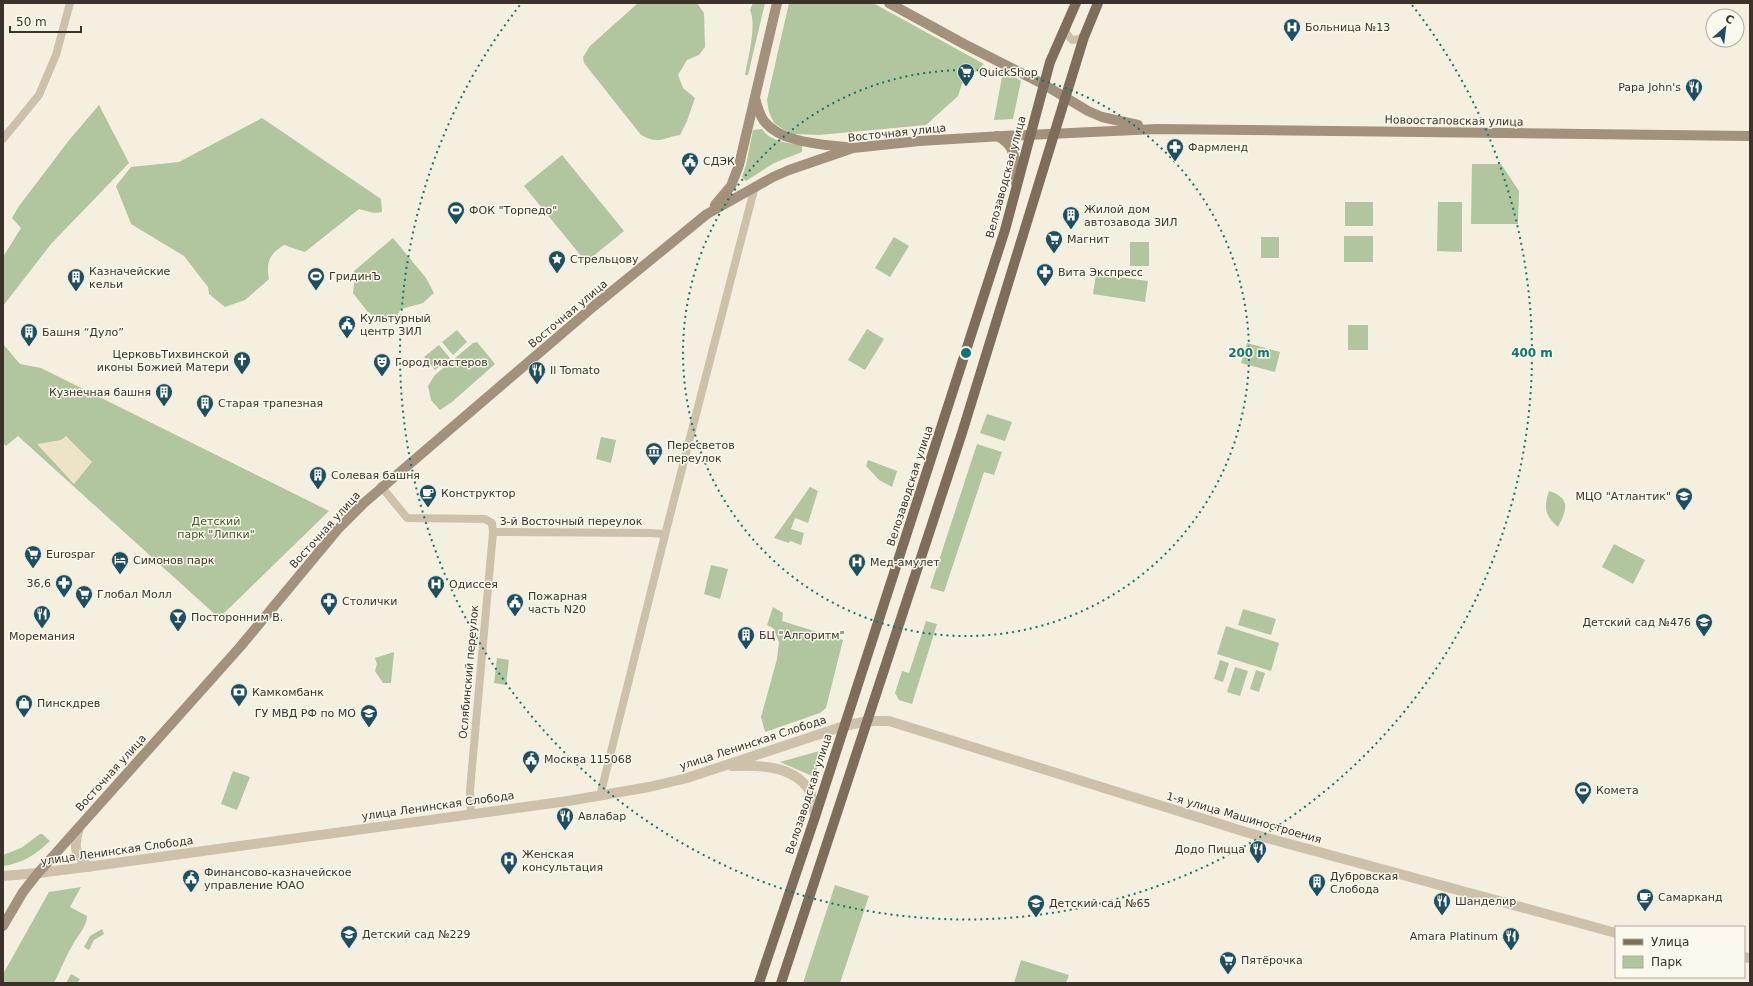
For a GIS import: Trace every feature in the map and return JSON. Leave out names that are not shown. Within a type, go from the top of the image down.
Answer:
[{"type":"main road","name":"Восточная улица","points":[[707,214],[731,186],[739,165],[776,3]]},
{"type":"main road","name":"Новоостаповская улица","points":[[889,3],[964,44],[1043,84],[1088,111],[1102,117],[1157,129]]},
{"type":"main road","name":"Велозаводская улица","points":[[759,983],[815,817],[963,363],[1005,230],[1050,62],[1066,22],[1076,3]]},
{"type":"main road","points":[[781,983],[962,433],[1066,98],[1098,3]]},
{"type":"main road","points":[[755,98],[758,110],[764,121],[773,130],[782,135],[794,139],[853,148]]},
{"type":"main road","name":"Новоостаповская улица","points":[[1056,133],[1157,129],[1750,136]]},
{"type":"main road","name":"Восточная улица","points":[[3,926],[23,892],[38,873],[248,638],[338,529],[381,486],[594,306],[707,214],[755,186],[789,170],[853,148],[919,141],[1056,133]]},
{"type":"main road","points":[[998,136],[1013,150],[1016,160],[1016,187]]},
{"type":"street","points":[[3,138],[39,96],[56,55],[70,3]]},
{"type":"street","points":[[1066,22],[1066,33],[1072,40],[1080,39],[1087,32]]},
{"type":"street","points":[[600,796],[665,534],[755,186]]},
{"type":"street","name":"3-й Восточный переулок","points":[[381,486],[407,518],[485,519],[492,523],[493,532],[665,534]]},
{"type":"street","name":"Ослябинский переулок","points":[[470,814],[470,790],[493,532]]},
{"type":"street","name":"улица Ленинская Слобода","points":[[3,876],[89,867],[600,796],[666,783],[720,767],[844,726],[868,721]]},
{"type":"street","name":"1-я улица Машиностроения","points":[[868,721],[889,721],[1249,833],[1615,933]]},
{"type":"street","points":[[720,767],[747,766],[774,768],[788,772],[801,780],[810,790],[815,817]]},
{"type":"street","points":[[79,826],[75,841],[75,850],[81,860],[89,867]]},
{"type":"green space","points":[[638,3],[697,3],[704,13],[705,47],[699,55],[687,60],[678,75],[683,88],[695,98],[687,121],[680,135],[660,140],[652,140],[641,135],[584,63],[583,57],[590,46]]},
{"type":"green space","points":[[753,3],[765,3],[748,75],[745,75],[750,51],[753,24],[750,10]]},
{"type":"green space","points":[[789,3],[873,3],[984,64],[962,84],[958,96],[926,125],[819,135],[793,134],[774,123],[769,112],[767,100]]},
{"type":"green space","points":[[1010,74],[1021,81],[1013,119],[994,120],[1002,77]]},
{"type":"green space","points":[[99,105],[129,163],[51,244],[3,306],[3,257],[21,228],[12,218],[19,206],[70,139]]},
{"type":"green space","points":[[262,118],[381,199],[382,212],[374,213],[359,209],[305,252],[284,245],[279,248],[272,255],[268,263],[269,279],[245,300],[225,307],[209,294],[208,287],[184,256],[131,224],[116,186],[131,167],[179,162]]},
{"type":"green space","points":[[762,129],[770,137],[775,139],[802,145],[802,152],[774,163],[746,181],[742,177],[753,130]]},
{"type":"green space","points":[[562,155],[624,231],[586,262],[524,186]]},
{"type":"green space","points":[[1472,164],[1501,164],[1519,191],[1518,224],[1471,224]]},
{"type":"green space","points":[[1345,202],[1373,202],[1373,226],[1345,226]]},
{"type":"green space","points":[[1438,202],[1462,202],[1462,252],[1437,251]]},
{"type":"green space","points":[[1344,236],[1373,236],[1373,262],[1344,262]]},
{"type":"green space","points":[[894,237],[909,246],[890,277],[875,268]]},
{"type":"green space","points":[[1261,237],[1279,237],[1279,258],[1261,258]]},
{"type":"green space","points":[[393,238],[426,278],[434,293],[423,303],[401,309],[395,319],[379,320],[367,311],[353,293],[355,276],[354,271]]},
{"type":"green space","points":[[1130,242],[1149,242],[1149,266],[1130,266]]},
{"type":"green space","points":[[1096,274],[1148,281],[1145,302],[1093,294]]},
{"type":"green space","points":[[1348,325],[1368,325],[1368,350],[1348,350]]},
{"type":"green space","points":[[867,329],[884,339],[865,370],[848,360]]},
{"type":"green space","points":[[457,330],[467,342],[453,355],[442,342]]},
{"type":"green space","points":[[477,342],[495,364],[452,402],[440,410],[431,400],[428,386],[435,375],[473,343]]},
{"type":"green space","points":[[1247,343],[1280,352],[1275,372],[1241,363]]},
{"type":"green space","name":"Детский парк \"Липки\"","points":[[3,344],[20,364],[41,368],[329,511],[219,618],[18,436],[6,446],[3,443]]},
{"type":"green space","points":[[439,345],[450,358],[435,370],[424,357]]},
{"type":"green space","points":[[987,414],[1012,422],[1005,441],[980,433]]},
{"type":"green space","points":[[601,437],[616,440],[611,463],[596,459]]},
{"type":"green space","points":[[977,444],[1002,452],[994,475],[984,472],[944,592],[930,588]]},
{"type":"green space","points":[[868,460],[897,471],[892,487],[879,480],[866,466]]},
{"type":"green space","points":[[810,487],[818,491],[808,523],[795,518],[791,529],[804,533],[801,545],[774,538]]},
{"type":"green space","points":[[1549,491],[1561,497],[1565,505],[1565,510],[1558,527],[1550,519],[1546,510],[1546,502]]},
{"type":"green space","points":[[1614,544],[1645,560],[1633,584],[1602,567]]},
{"type":"green space","points":[[711,565],[728,569],[720,599],[704,594]]},
{"type":"green space","points":[[773,607],[783,613],[782,621],[843,640],[826,708],[820,713],[765,732],[761,717],[777,659],[779,642],[773,628],[767,625]]},
{"type":"green space","points":[[1243,609],[1276,619],[1271,635],[1238,625]]},
{"type":"green space","points":[[926,621],[937,624],[912,704],[899,700],[895,693],[902,671],[909,673]]},
{"type":"green space","points":[[1226,626],[1279,643],[1271,671],[1217,654]]},
{"type":"green space","points":[[394,652],[391,683],[383,683],[375,671],[377,664],[375,658]]},
{"type":"green space","points":[[497,658],[509,660],[506,685],[494,683]]},
{"type":"green space","points":[[1220,660],[1229,663],[1223,682],[1214,679]]},
{"type":"green space","points":[[1235,667],[1248,671],[1240,696],[1227,692]]},
{"type":"green space","points":[[1256,670],[1265,673],[1259,692],[1250,689]]},
{"type":"green space","points":[[823,750],[815,774],[812,776],[780,762]]},
{"type":"green space","points":[[233,771],[250,777],[237,810],[221,804]]},
{"type":"green space","points":[[40,834],[50,841],[28,858],[17,863],[3,866],[3,855],[21,848]]},
{"type":"green space","points":[[835,885],[869,896],[840,983],[803,983]]},
{"type":"green space","points":[[81,887],[70,907],[87,916],[87,920],[84,928],[69,951],[54,983],[3,983],[3,974],[49,892]]},
{"type":"green space","points":[[102,929],[104,934],[94,940],[89,950],[84,947],[90,936]]},
{"type":"green space","points":[[1021,960],[1069,975],[1066,983],[1014,983]]},
{"type":"green space","points":[[71,974],[80,979],[77,983],[66,983]]},
{"type":"shaded area","points":[[66,436],[92,462],[74,484],[37,444],[61,440]]},
{"type":"place","name":"Больница №13","points":[[1292,42]]},
{"type":"place","name":"QuickShop","points":[[966,87]]},
{"type":"place","name":"Papa John's","points":[[1694,102]]},
{"type":"place","name":"Фармленд","points":[[1175,162]]},
{"type":"place","name":"СДЭК","points":[[690,176]]},
{"type":"place","name":"ФОК \"Торпедо\"","points":[[456,225]]},
{"type":"place","name":"Жилой дом автозавода ЗИЛ","points":[[1071,230]]},
{"type":"place","name":"Магнит","points":[[1054,254]]},
{"type":"place","name":"Стрельцову","points":[[557,274]]},
{"type":"place","name":"Вита Экспресс","points":[[1045,287]]},
{"type":"place","name":"ГридинЪ","points":[[316,291]]},
{"type":"place","name":"Казначейские кельи","points":[[76,292]]},
{"type":"place","name":"Культурный центр ЗИЛ","points":[[347,339]]},
{"type":"place","name":"Башня “Дуло”","points":[[29,347]]},
{"type":"place","name":"ЦерковьТихвинской иконы Божией Матери","points":[[242,375]]},
{"type":"place","name":"Город мастеров","points":[[382,377]]},
{"type":"place","name":"Il Tomato","points":[[537,385]]},
{"type":"place","name":"Кузнечная башня","points":[[164,407]]},
{"type":"place","name":"Старая трапезная","points":[[205,418]]},
{"type":"place","name":"Пересветов переулок","points":[[654,466]]},
{"type":"place","name":"Солевая башня","points":[[318,490]]},
{"type":"place","name":"Конструктор","points":[[428,508]]},
{"type":"place","name":"МЦО \"Атлантик\"","points":[[1684,511]]},
{"type":"place","name":"Eurospar","points":[[33,569]]},
{"type":"place","name":"Симонов парк","points":[[120,575]]},
{"type":"place","name":"Мед-амулет","points":[[857,577]]},
{"type":"place","name":"36,6","points":[[64,598]]},
{"type":"place","name":"Одиссея","points":[[436,599]]},
{"type":"place","name":"Глобал Молл","points":[[84,609]]},
{"type":"place","name":"Столички","points":[[329,616]]},
{"type":"place","name":"Пожарная часть N20","points":[[515,617]]},
{"type":"place","name":"Моремания","points":[[42,629]]},
{"type":"place","name":"Посторонним В.","points":[[178,632]]},
{"type":"place","name":"Детский сад №476","points":[[1704,637]]},
{"type":"place","name":"БЦ \"Алгоритм\"","points":[[746,650]]},
{"type":"place","name":"Камкомбанк","points":[[239,707]]},
{"type":"place","name":"Пинскдрев","points":[[24,718]]},
{"type":"place","name":"ГУ МВД РФ по МО","points":[[369,728]]},
{"type":"place","name":"Москва 115068","points":[[531,774]]},
{"type":"place","name":"Комета","points":[[1583,805]]},
{"type":"place","name":"Авлабар","points":[[565,831]]},
{"type":"place","name":"Додо Пицца","points":[[1258,864]]},
{"type":"place","name":"Женская консультация","points":[[509,875]]},
{"type":"place","name":"Финансово-казначейское управление ЮАО","points":[[191,893]]},
{"type":"place","name":"Дубровская Слобода","points":[[1317,897]]},
{"type":"place","name":"Самарканд","points":[[1645,912]]},
{"type":"place","name":"Шанделир","points":[[1442,916]]},
{"type":"place","name":"Детский сад №65","points":[[1036,918]]},
{"type":"place","name":"Детский сад №229","points":[[349,949]]},
{"type":"place","name":"Amara Platinum","points":[[1511,951]]},
{"type":"place","name":"Пятёрочка","points":[[1228,975]]}]
